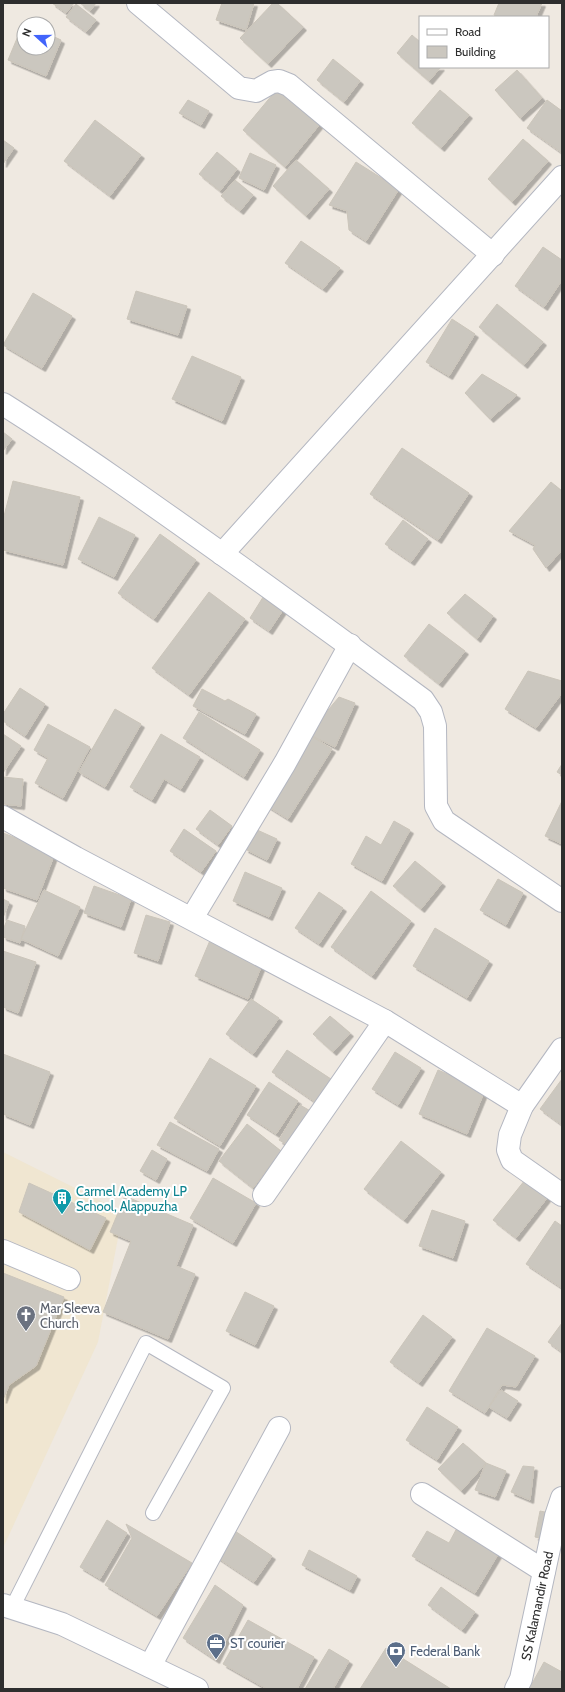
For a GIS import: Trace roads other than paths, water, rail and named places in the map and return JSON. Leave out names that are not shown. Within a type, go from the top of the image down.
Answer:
[{"type":"street","points":[[138,3],[239,88],[256,91],[272,82],[279,81],[288,85],[493,255]]},
{"type":"street","points":[[222,554],[562,177]]},
{"type":"street","points":[[3,404],[61,441],[222,554],[350,645],[423,700],[431,712],[435,726],[436,806],[444,822],[562,901]]},
{"type":"street","points":[[192,918],[285,763],[350,645]]},
{"type":"street","points":[[3,817],[76,858],[192,918],[384,1021],[522,1106]]},
{"type":"street","points":[[264,1195],[384,1021]]},
{"type":"street","points":[[562,1049],[522,1106],[510,1135],[508,1150],[512,1160],[562,1195]]},
{"type":"street","points":[[3,1251],[68,1279]]},
{"type":"street","points":[[150,1666],[279,1428]]},
{"type":"street","points":[[422,1494],[544,1572]]},
{"type":"street","name":"SS Kalamandir Road","points":[[516,1689],[521,1679],[556,1516],[562,1498]]},
{"type":"street","points":[[8,1606],[62,1624],[197,1689]]},
{"type":"lane","points":[[8,1606],[146,1343],[223,1388],[153,1513]]},
{"type":"place","name":"Carmel Academy LP School, Alappuzha","points":[[62,1215]]},
{"type":"place","name":"Mar Sleeva Church","points":[[26,1332]]},
{"type":"place","name":"ST courier","points":[[216,1660]]},
{"type":"place","name":"Federal Bank","points":[[396,1668]]}]
